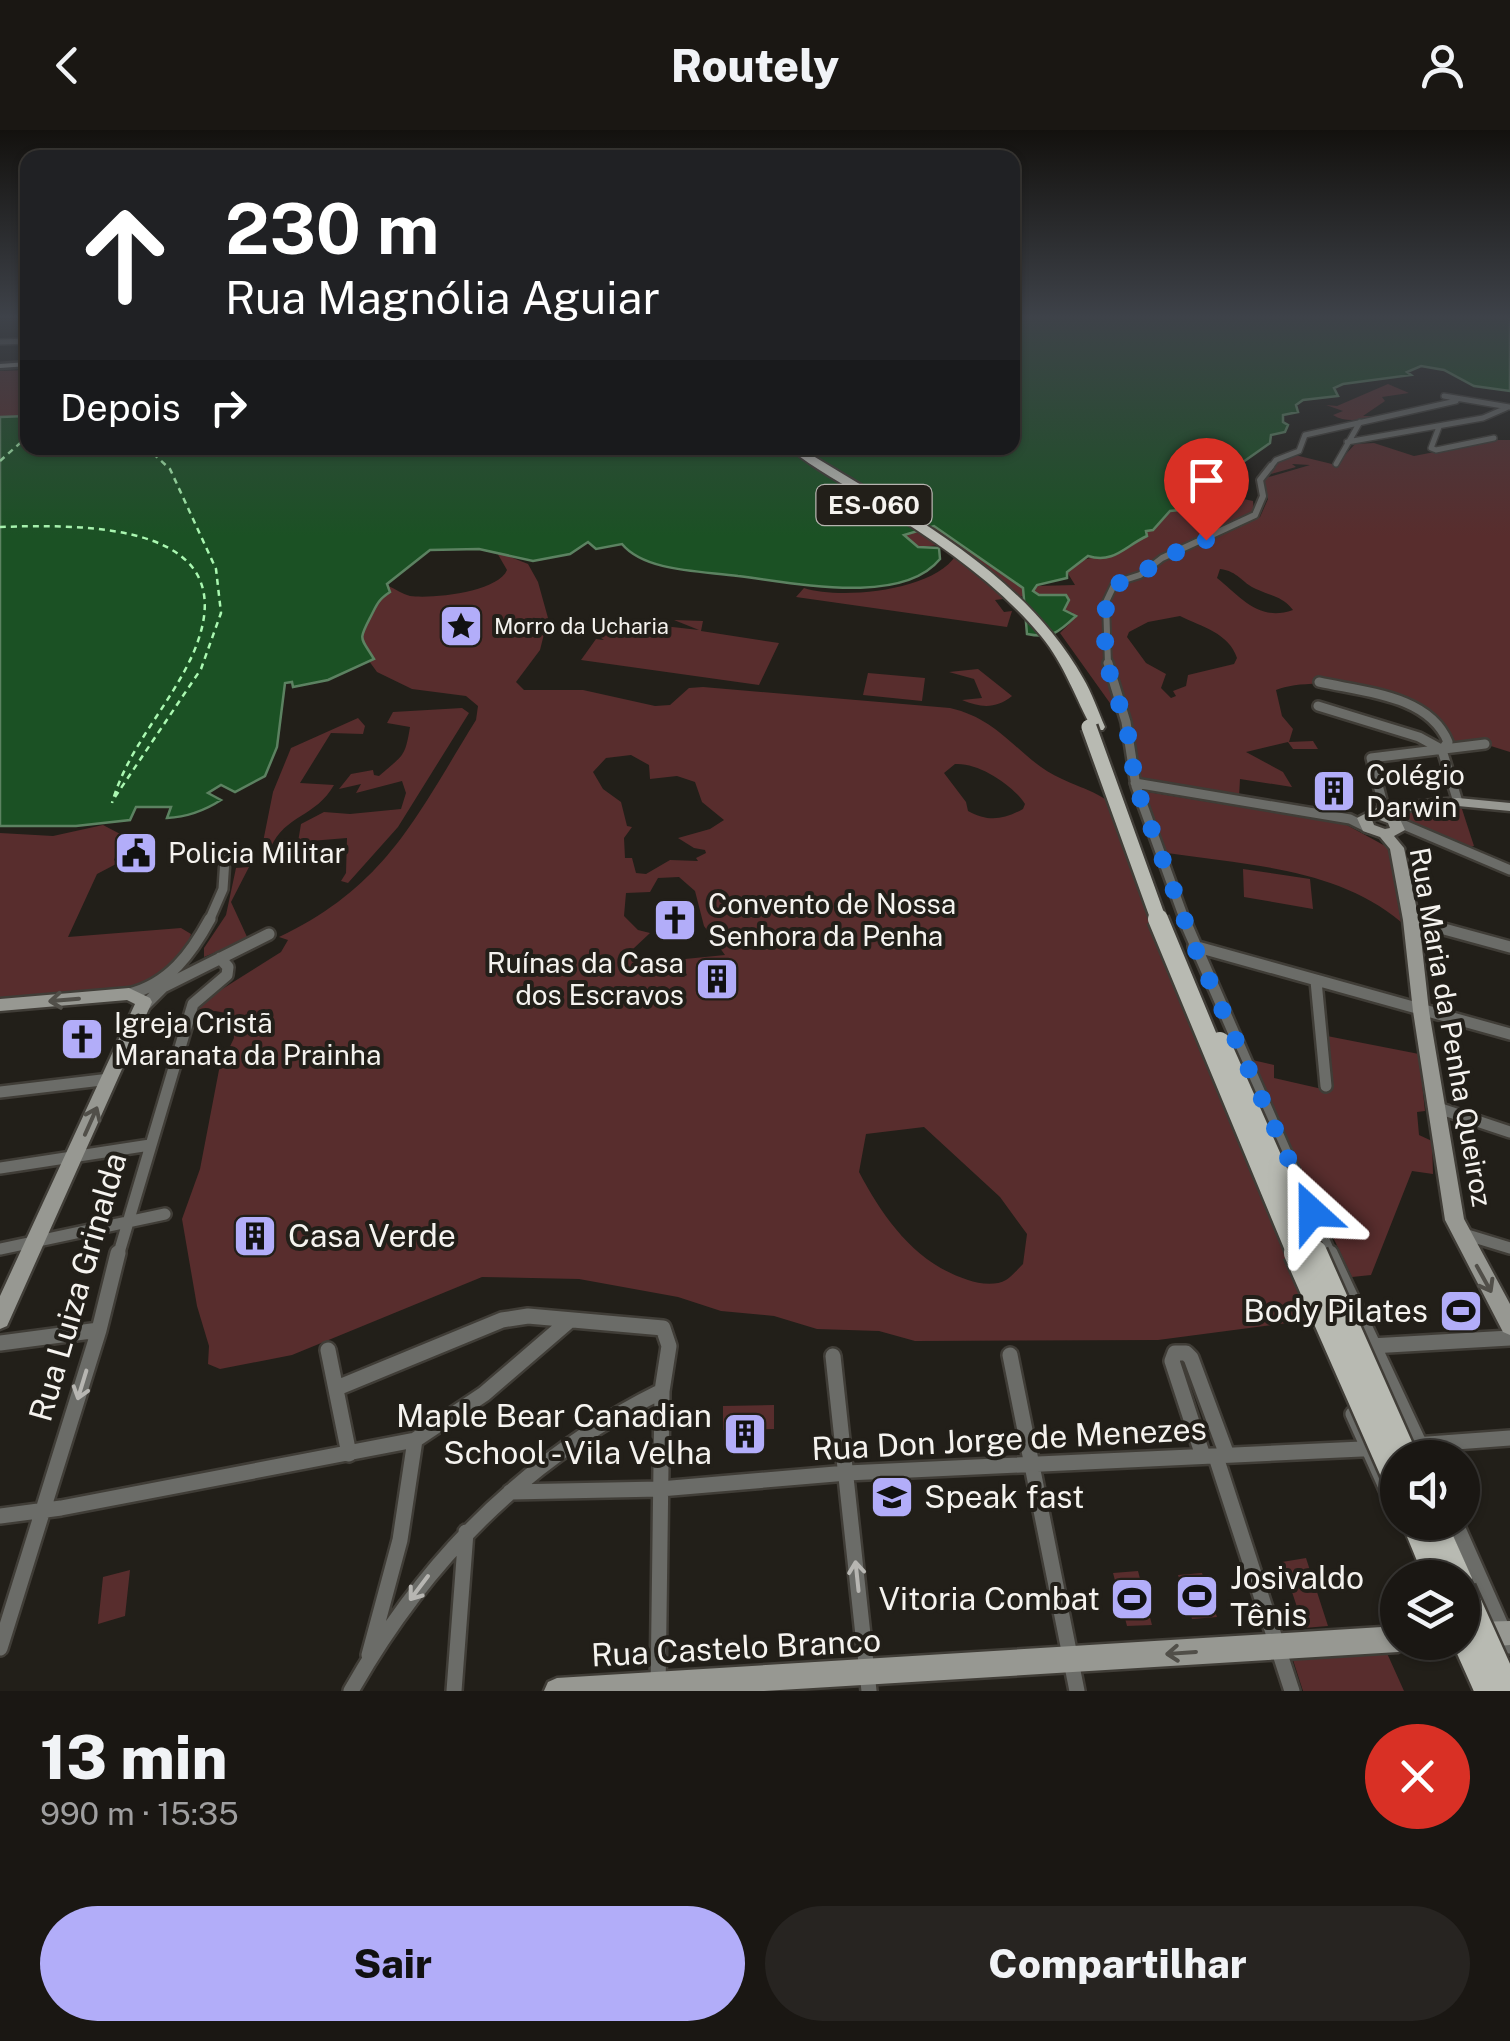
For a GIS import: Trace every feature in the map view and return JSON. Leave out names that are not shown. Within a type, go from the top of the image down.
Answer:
[{"type":"main road","name":"ES-060","points":[[800,455],[989,583],[1029,622],[1062,666],[1082,706],[1121,826],[1177,975],[1380,1443]]},
{"type":"main road","name":"ES-060","points":[[801,455],[996,582],[1036,620],[1070,665],[1091,706],[1131,826],[1189,975],[1408,1440]]},
{"type":"main road","points":[[1373,816],[1400,806],[1458,802],[1510,807]]},
{"type":"main road","name":"Rua Maria da Penha Queiroz","points":[[1400,806],[1391,828],[1411,920],[1421,1010],[1458,1232],[1510,1326]]},
{"type":"main road","points":[[1373,816],[1391,828]]},
{"type":"main road","points":[[0,1005],[135,1001],[110,1079],[0,1320]]},
{"type":"main road","points":[[1480,1629],[1508,1691]]},
{"type":"main road","points":[[1488,1691],[1489,1636]]},
{"type":"main road","name":"Rua Castelo Branco","points":[[557,1691],[868,1682],[1071,1661],[1380,1640]]},
{"type":"street","points":[[1444,396],[1508,408]]},
{"type":"street","points":[[1409,1440],[1194,946],[1135,783],[1126,722],[1112,685],[1105,649],[1106,602],[1112,586],[1140,575],[1162,558],[1256,515],[1263,496],[1260,480],[1273,462],[1299,451],[1302,438],[1308,433],[1456,401]]},
{"type":"street","points":[[1348,442],[1438,427],[1508,408]]},
{"type":"street","points":[[1336,464],[1360,422]]},
{"type":"street","points":[[1438,427],[1431,448],[1443,450],[1494,438]]},
{"type":"street","points":[[1319,682],[1427,711],[1446,731],[1448,742],[1442,750]]},
{"type":"street","points":[[1318,706],[1419,738],[1442,750],[1458,802]]},
{"type":"street","points":[[1135,783],[1350,818],[1373,816],[1370,760],[1484,744]]},
{"type":"street","points":[[1391,828],[1510,870]]},
{"type":"street","points":[[178,966],[181,974],[193,963],[216,909],[228,867],[226,860]]},
{"type":"street","points":[[1411,920],[1510,946]]},
{"type":"street","points":[[135,1001],[178,966],[216,960],[269,934]]},
{"type":"street","points":[[1194,946],[1510,1034]]},
{"type":"street","name":"Rua Luiza Grinalda","points":[[0,1648],[194,1001],[228,972],[216,960]]},
{"type":"street","points":[[135,1001],[158,990],[193,963]]},
{"type":"street","points":[[1316,981],[1326,1086]]},
{"type":"street","points":[[0,1092],[110,1079]]},
{"type":"street","points":[[1438,1108],[1510,1132]]},
{"type":"street","points":[[0,1168],[150,1145]]},
{"type":"street","points":[[0,1250],[165,1214]]},
{"type":"street","points":[[1458,1232],[1510,1248]]},
{"type":"street","points":[[337,1388],[502,1320],[528,1316],[658,1325],[667,1332],[669,1346],[662,1391],[658,1687]]},
{"type":"street","points":[[0,1516],[42,1512],[415,1440],[484,1394],[570,1320]]},
{"type":"street","points":[[0,1343],[98,1330]]},
{"type":"street","points":[[1318,1330],[1380,1467]]},
{"type":"street","points":[[1371,1346],[1510,1338]]},
{"type":"street","points":[[328,1350],[349,1454]]},
{"type":"street","points":[[1215,1456],[1206,1398],[1188,1355],[1175,1353],[1172,1361],[1215,1456],[1292,1691]]},
{"type":"street","points":[[833,1356],[868,1682]]},
{"type":"street","points":[[1010,1356],[1078,1691]]},
{"type":"street","points":[[369,1656],[467,1530],[576,1436],[614,1411],[662,1391]]},
{"type":"street","points":[[1186,1399],[1206,1398]]},
{"type":"street","name":"Rua Don Jorge de Menezes","points":[[1480,1442],[1510,1438]]},
{"type":"street","points":[[352,1691],[369,1656],[400,1540],[415,1440]]},
{"type":"street","name":"Rua Don Jorge de Menezes","points":[[510,1492],[660,1489],[846,1473],[1380,1449]]},
{"type":"street","points":[[454,1691],[467,1530]]},
{"type":"street","points":[[1460,1540],[1489,1636]]},
{"type":"street","points":[[1462,1660],[1475,1691]]},
{"type":"shaded area","points":[[0,390],[20,390],[20,416],[0,417]]},
{"type":"shaded area","points":[[1020,390],[1335,390],[1338,396],[1303,400],[1296,405],[1298,412],[1283,415],[1283,422],[1288,425],[1285,432],[1271,435],[1270,443],[1216,481],[1221,482],[1212,484],[1211,489],[1218,492],[1215,496],[1204,497],[1189,509],[1170,511],[1153,530],[1146,531],[1147,536],[1119,553],[1105,558],[1088,556],[1067,572],[1067,578],[1037,585],[1033,591],[1039,595],[1066,595],[1069,600],[1064,610],[1076,616],[1049,635],[1027,634],[1023,588],[934,526],[904,535],[918,547],[939,548],[940,559],[922,574],[873,587],[814,586],[676,569],[645,560],[622,544],[596,549],[588,542],[570,554],[533,561],[479,549],[430,550],[387,584],[390,592],[378,602],[363,635],[374,659],[328,680],[293,687],[292,682],[285,683],[277,747],[265,776],[235,792],[221,785],[208,793],[221,800],[181,816],[167,818],[171,807],[136,807],[130,820],[76,826],[0,826],[0,417],[20,416],[20,455],[1020,455]]},
{"type":"shaded area","points":[[1374,390],[1409,393],[1382,397],[1385,401],[1363,416],[1380,416],[1344,419],[1333,415],[1343,411],[1326,405],[1337,406]]},
{"type":"shaded area","points":[[1510,440],[1510,752],[1478,742],[1454,744],[1445,726],[1404,699],[1348,686],[1295,685],[1276,690],[1282,716],[1293,729],[1289,742],[1313,741],[1318,749],[1293,749],[1288,742],[1246,752],[1283,772],[1292,787],[1240,779],[1239,797],[1140,779],[1132,734],[1060,633],[1073,620],[1073,613],[1064,610],[1069,600],[1061,594],[1039,596],[1033,591],[1037,586],[1075,585],[1067,572],[1075,565],[1129,548],[1147,536],[1145,531],[1154,530],[1169,511],[1186,509],[1220,494],[1253,501],[1254,513],[1236,526],[1260,517],[1268,499],[1262,479],[1310,465],[1292,464],[1296,467],[1271,474],[1276,463],[1295,455],[1336,465],[1355,444],[1374,443],[1414,456]],"holes":[[[1220,569],[1280,599],[1293,610],[1270,613],[1251,606],[1217,578]],[[1180,616],[1228,642],[1237,658],[1234,664],[1188,675],[1186,686],[1173,691],[1176,696],[1171,698],[1161,688],[1166,674],[1146,663],[1127,637],[1148,622]]]},
{"type":"shaded area","points":[[933,526],[1023,588],[1025,596],[995,600],[1004,612],[1012,611],[1007,627],[796,597],[804,588],[840,593],[886,590],[928,577],[956,555],[942,545],[918,547],[904,535]]},
{"type":"shaded area","points":[[496,551],[528,564],[538,582],[548,618],[540,650],[516,682],[524,690],[583,690],[655,706],[670,705],[689,688],[703,687],[950,708],[984,721],[1047,771],[1097,794],[1117,808],[1317,1319],[1158,1340],[915,1341],[879,1331],[817,1329],[774,1316],[721,1311],[678,1297],[579,1279],[482,1277],[292,1355],[220,1369],[208,1364],[209,1346],[197,1306],[182,1219],[200,1169],[219,1070],[234,1038],[232,1014],[215,1011],[197,1015],[200,1003],[281,952],[288,940],[279,937],[316,917],[373,871],[416,817],[476,720],[478,706],[466,696],[412,689],[377,672],[360,635],[377,599],[389,592],[388,586],[410,596],[478,589],[501,578],[507,570]],"holes":[[[631,755],[649,765],[650,779],[677,776],[695,782],[702,802],[724,820],[710,829],[678,838],[705,850],[696,858],[698,861],[670,860],[646,874],[636,873],[632,858],[625,858],[624,838],[632,827],[627,826],[621,802],[603,789],[593,772],[606,758]],[[955,764],[984,771],[1012,789],[1025,804],[1023,809],[995,818],[975,815],[968,811],[966,802],[944,773]],[[679,877],[695,891],[704,926],[725,955],[685,959],[682,965],[687,975],[683,977],[636,955],[633,949],[650,933],[638,930],[624,916],[626,893],[650,892],[658,878]],[[924,1127],[1000,1197],[1027,1234],[1023,1264],[1006,1280],[982,1283],[949,1272],[917,1251],[890,1222],[859,1172],[866,1134]]]},
{"type":"shaded area","points":[[674,620],[703,621],[701,631],[779,643],[759,685],[581,660],[596,639],[604,640],[598,636],[605,625],[616,630],[646,624],[699,630]]},
{"type":"shaded area","points":[[978,669],[1012,696],[988,706],[962,700],[982,698],[974,679],[949,672]]},
{"type":"shaded area","points":[[868,673],[925,678],[922,701],[863,695]]},
{"type":"shaded area","points":[[462,708],[469,713],[398,827],[348,883],[341,881],[346,873],[347,838],[298,842],[301,824],[324,812],[350,814],[401,809],[406,793],[402,781],[356,793],[361,784],[339,789],[351,774],[373,770],[379,776],[402,755],[410,727],[387,723],[393,712]]},
{"type":"shaded area","points":[[358,718],[365,726],[363,734],[331,733],[300,783],[334,785],[327,796],[284,828],[271,847],[262,847],[273,792],[291,748]]},
{"type":"shaded area","points":[[1142,791],[1345,824],[1389,848],[1401,922],[1349,890],[1320,880],[1259,866],[1167,853]]},
{"type":"shaded area","points":[[1461,806],[1474,846],[1467,848],[1405,821],[1403,813]]},
{"type":"shaded area","points":[[103,825],[124,836],[114,860],[118,863],[97,874],[68,937],[181,928],[191,934],[185,950],[168,972],[147,987],[0,1001],[0,833],[53,836]]},
{"type":"shaded area","points":[[249,867],[231,902],[248,939],[204,957],[204,948],[226,915],[236,868]]},
{"type":"shaded area","points":[[1243,869],[1310,879],[1313,909],[1244,897]]},
{"type":"shaded area","points":[[1327,1036],[1419,1054],[1425,1111],[1417,1112],[1419,1135],[1432,1141],[1433,1174],[1412,1171],[1371,1275],[1352,1277],[1248,1059],[1274,1065],[1274,1078],[1331,1091]]},
{"type":"shaded area","points":[[774,1405],[774,1429],[723,1430],[723,1406]]},
{"type":"shaded area","points":[[1306,1558],[1328,1626],[1304,1628],[1282,1562]]},
{"type":"shaded area","points":[[130,1570],[125,1616],[98,1624],[103,1577]]},
{"type":"shaded area","name":"Vitoria Combat","points":[[1138,1571],[1152,1625],[1127,1626],[1113,1573]]},
{"type":"shaded area","name":"Josivaldo Tênis","points":[[1202,1573],[1217,1617],[1192,1619],[1178,1575]]},
{"type":"shaded area","points":[[1380,1652],[1380,1660],[1390,1660],[1404,1691],[1303,1691],[1293,1660]]},
{"type":"ferry route","points":[[0,461],[20,443]]},
{"type":"ferry route","points":[[115,797],[201,669],[221,613],[216,569],[170,469],[155,455]]},
{"type":"ferry route","points":[[0,527],[75,527],[151,540],[180,556],[199,579],[205,612],[192,656],[128,764],[112,803]]},
{"type":"place","name":"Morro da Ucharia","points":[[461,626]]},
{"type":"place","name":"Colégio Darwin","points":[[1334,791]]},
{"type":"place","name":"Policia Militar","points":[[136,853]]},
{"type":"place","name":"Convento de Nossa Senhora da Penha","points":[[675,920]]},
{"type":"place","name":"Ruínas da Casa dos Escravos","points":[[717,979]]},
{"type":"place","name":"Igreja Cristã Maranata da Prainha","points":[[82,1039]]},
{"type":"place","name":"Casa Verde","points":[[255,1236]]},
{"type":"place","name":"Body Pilates","points":[[1461,1311]]},
{"type":"place","name":"Maple Bear Canadian School - Vila Velha","points":[[745,1434]]},
{"type":"place","name":"Speak fast","points":[[892,1497]]},
{"type":"place","name":"Josivaldo Tênis","points":[[1197,1596]]},
{"type":"place","name":"Vitoria Combat","points":[[1132,1599]]},
{"type":"route","points":[[1206,540],[1162,558],[1140,575],[1112,586],[1106,602],[1107,664],[1126,722],[1136,786],[1194,946],[1312,1212]]}]
